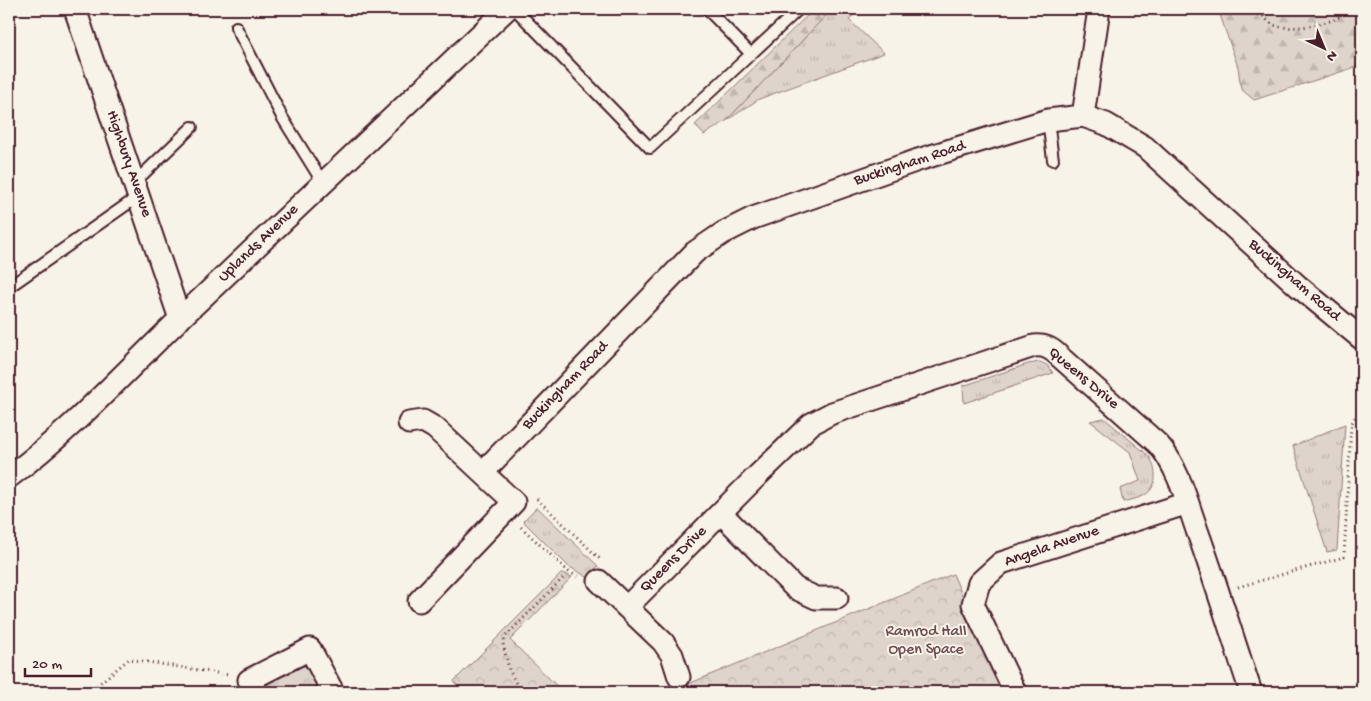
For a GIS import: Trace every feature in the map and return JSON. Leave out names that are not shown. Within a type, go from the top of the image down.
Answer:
[{"type":"street","name":"Highbury Avenue","points":[[75,9],[180,319]]},
{"type":"street","name":"Uplands Avenue","points":[[9,477],[35,458],[65,430],[507,9]]},
{"type":"street","points":[[1083,116],[1099,9]]},
{"type":"street","name":"Buckingham Road","points":[[483,472],[695,252],[723,232],[752,218],[908,164],[1048,120],[1083,116],[1106,124],[1145,147],[1298,286],[1362,339]]},
{"type":"street","name":"Queens Drive","points":[[627,607],[805,430],[821,418],[1015,352],[1042,345],[1051,349],[1158,444],[1170,460],[1188,502],[1251,692]]},
{"type":"street","points":[[409,423],[423,421],[435,428],[514,502],[419,601]]},
{"type":"street","name":"Angela Avenue","points":[[1015,692],[973,604],[979,583],[1001,563],[1188,502]]},
{"type":"street","name":"Queens Drive","points":[[721,513],[795,588],[816,598],[837,598]]},
{"type":"street","name":"Queens Drive","points":[[597,576],[664,642],[672,655],[679,677]]},
{"type":"street","points":[[252,686],[310,649],[332,692]]},
{"type":"lane","points":[[515,9],[650,148],[799,9]]},
{"type":"lane","points":[[707,9],[751,54]]},
{"type":"lane","points":[[236,27],[282,117],[323,183]]},
{"type":"lane","points":[[1048,120],[1053,160]]},
{"type":"lane","points":[[9,287],[136,190],[192,127]]},
{"type":"path","points":[[1256,9],[1273,25],[1290,27],[1315,24],[1334,19],[1354,9]]},
{"type":"path","points":[[1218,592],[1344,557],[1351,425],[1362,404]]},
{"type":"path","points":[[537,498],[597,576]]},
{"type":"path","points":[[519,525],[569,572],[597,576]]},
{"type":"path","points":[[520,692],[509,669],[502,644],[505,637],[569,572]]},
{"type":"path","points":[[89,692],[129,659],[235,676],[252,686]]},
{"type":"green space","points":[[814,9],[832,9],[726,121],[704,135],[695,125]]},
{"type":"green space","points":[[832,9],[859,9],[849,20],[884,53],[759,99],[726,121]]},
{"type":"green space","points":[[1218,9],[1362,9],[1362,65],[1254,100],[1241,89],[1238,67]]},
{"type":"green space","points":[[1040,362],[1047,365],[1053,373],[964,403],[963,386],[1028,364]]},
{"type":"green space","points":[[1104,418],[1149,456],[1152,461],[1155,472],[1154,483],[1148,493],[1143,496],[1123,502],[1120,489],[1140,481],[1130,452],[1090,421]]},
{"type":"green space","points":[[1345,424],[1337,550],[1327,552],[1293,446]]},
{"type":"green space","points":[[537,507],[598,566],[587,577],[568,566],[523,521]]},
{"type":"green space","points":[[562,573],[572,577],[510,640],[563,692],[461,692],[454,681]]},
{"type":"green space","name":"Ramrod Hall Open Space","points":[[953,574],[1004,692],[669,692]]},
{"type":"green space","points":[[300,665],[307,667],[321,692],[265,692],[269,681]]}]
